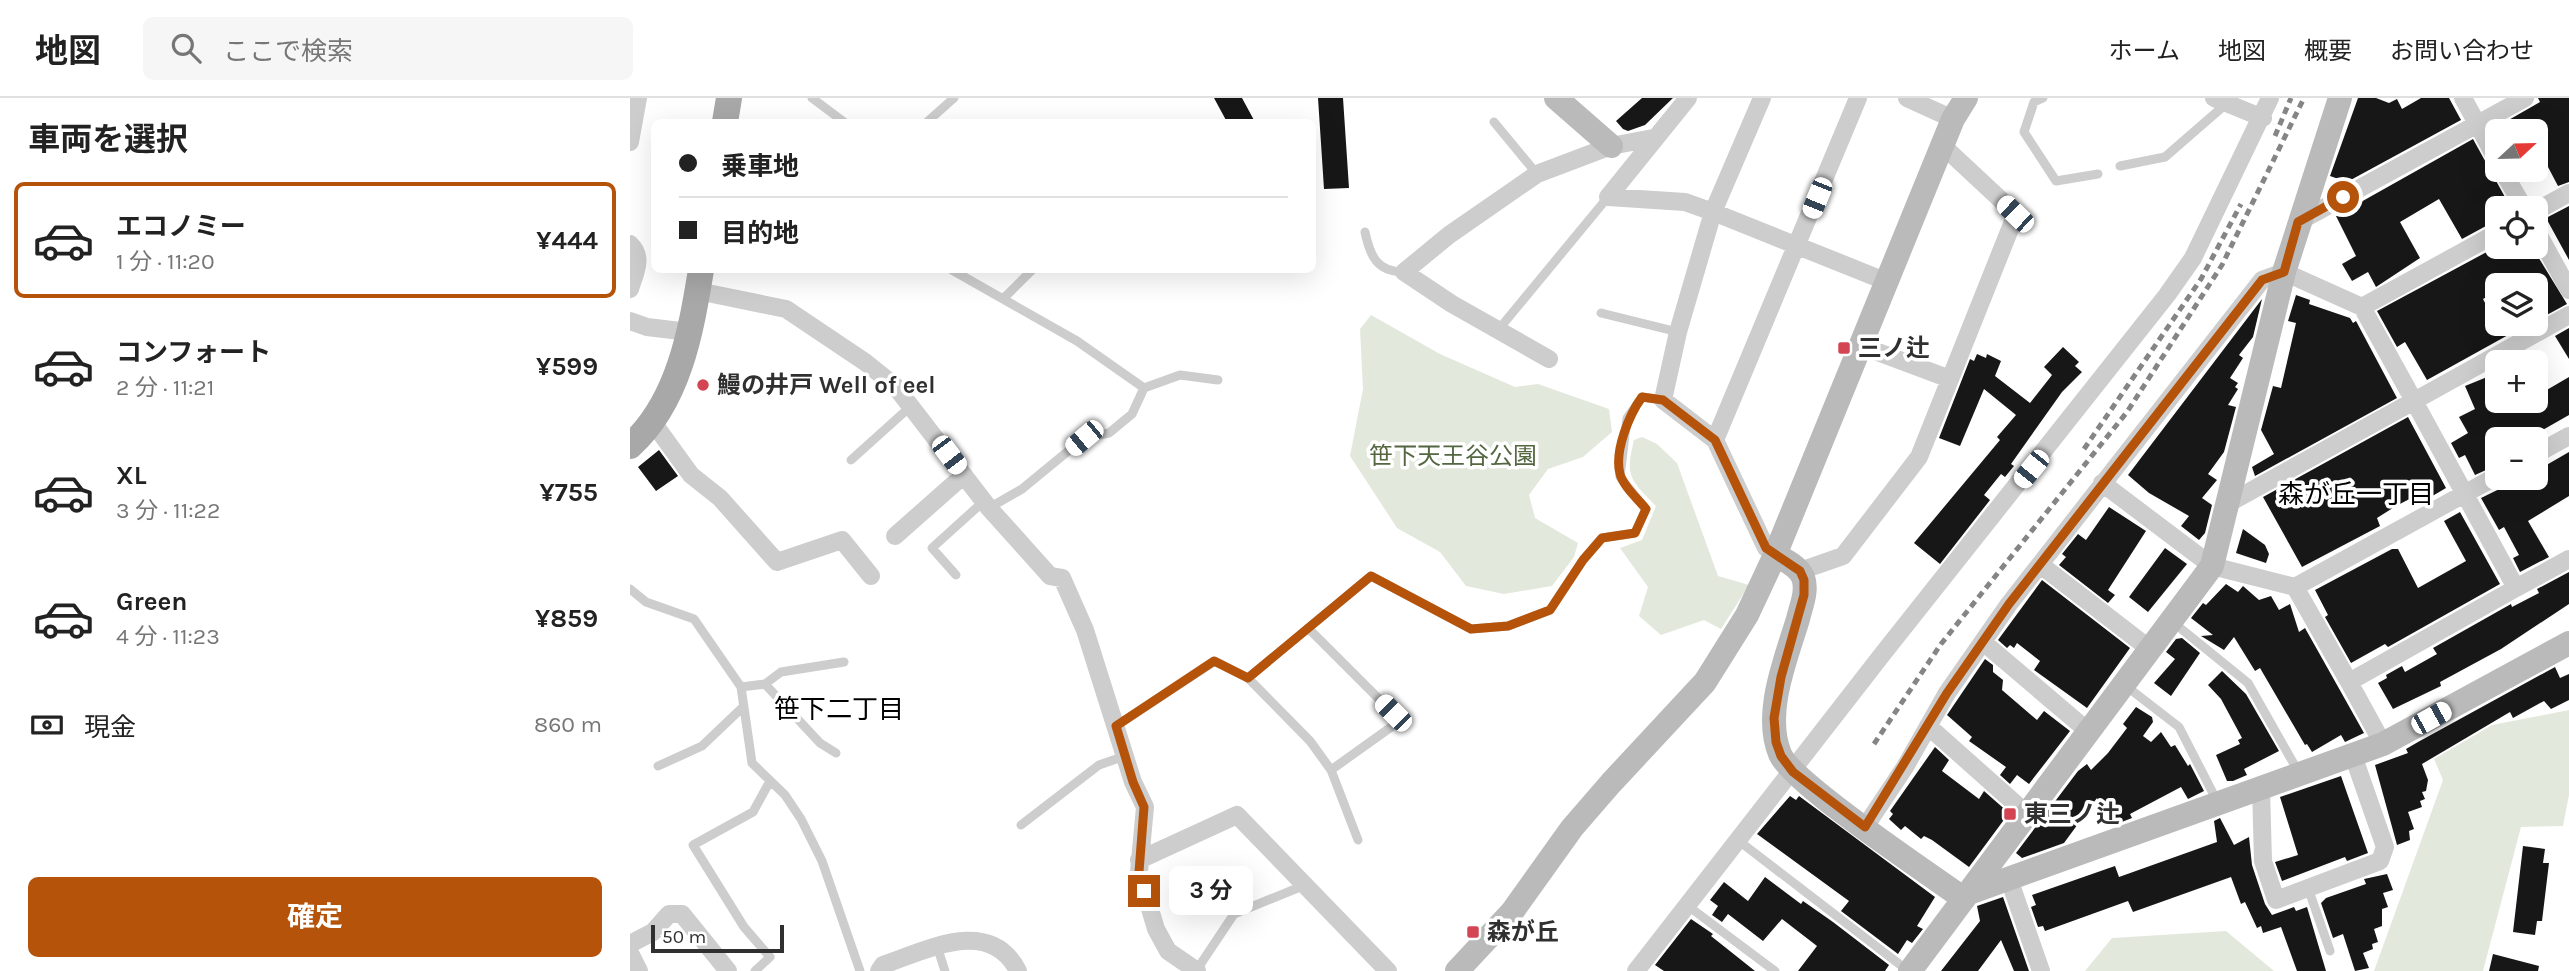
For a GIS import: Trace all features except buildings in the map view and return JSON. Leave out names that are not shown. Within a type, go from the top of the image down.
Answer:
[{"type":"main road","points":[[630,446],[652,421],[669,394],[689,332],[699,280]]},
{"type":"street","points":[[630,142],[638,98]]},
{"type":"street","points":[[1556,98],[1611,146]]},
{"type":"street","points":[[1608,197],[1688,98]]},
{"type":"street","points":[[1762,98],[1713,212],[1678,332],[1663,400],[1715,440],[1766,548],[1800,571],[1804,580],[1804,595],[1781,677],[1774,718],[1781,756],[1793,772],[1865,827],[1966,896]]},
{"type":"street","points":[[1715,440],[1858,98]]},
{"type":"street","points":[[1457,971],[1512,912],[1572,828],[1706,682],[1747,615],[1775,555],[1885,281],[1960,108],[1907,98]]},
{"type":"street","points":[[1636,971],[2167,295],[2193,258],[2263,118],[2270,98]]},
{"type":"street","points":[[1909,971],[2212,566],[2230,503],[2284,272],[2340,98]]},
{"type":"street","points":[[2463,98],[2485,138]]},
{"type":"street","points":[[2298,222],[2525,98]]},
{"type":"street","points":[[2220,101],[2263,118]]},
{"type":"street","points":[[1549,359],[1452,304],[1404,272],[1449,235],[1538,174],[1611,146],[1653,138]]},
{"type":"street","points":[[1800,571],[1843,555],[1919,457],[2015,214],[1942,145]]},
{"type":"street","points":[[2548,204],[2569,193]]},
{"type":"street","points":[[1608,197],[1685,202],[1885,281]]},
{"type":"street","points":[[2362,307],[2485,240]]},
{"type":"street","points":[[630,244],[636,250],[638,262],[630,289]]},
{"type":"street","points":[[2548,252],[2569,290]]},
{"type":"street","points":[[1865,827],[2009,604],[2042,566],[2102,483],[2262,280],[2284,272],[2362,307],[2516,587]]},
{"type":"street","points":[[699,280],[786,309],[865,362],[895,386],[987,505],[1050,576],[1062,578],[1085,630],[1144,807],[1139,872],[1156,929],[1168,951],[1196,971]]},
{"type":"street","points":[[2230,503],[2569,315]]},
{"type":"street","points":[[630,321],[647,327],[689,332]]},
{"type":"street","points":[[1859,345],[1950,379]]},
{"type":"street","points":[[652,421],[691,475],[720,498],[778,562],[842,540],[871,576]]},
{"type":"street","points":[[2548,447],[2569,436]]},
{"type":"street","points":[[895,537],[964,475]]},
{"type":"street","points":[[2102,483],[2212,566],[2295,587],[2485,483]]},
{"type":"street","points":[[2348,682],[2569,559]]},
{"type":"street","points":[[2042,566],[2151,650]]},
{"type":"street","points":[[2295,587],[2382,744]]},
{"type":"street","points":[[1983,642],[2088,732]]},
{"type":"street","points":[[1966,896],[2382,744],[2569,643]]},
{"type":"street","points":[[1928,726],[2027,814]]},
{"type":"street","points":[[2261,789],[2263,861],[2276,900],[2380,861],[2385,847],[2353,755]]},
{"type":"street","points":[[1139,860],[1237,815],[1388,971]]},
{"type":"street","points":[[2009,879],[2041,971]]},
{"type":"street","points":[[630,944],[653,932],[669,914],[682,914],[728,971]]},
{"type":"street","points":[[878,971],[883,965],[937,946],[972,940],[994,943],[1010,956],[1018,971]]},
{"type":"street","points":[[630,953],[639,971]]},
{"type":"lane","points":[[812,98],[840,119]]},
{"type":"lane","points":[[930,119],[954,98]]},
{"type":"lane","points":[[2043,98],[2034,102],[2024,132],[2056,181],[2098,174]]},
{"type":"lane","points":[[2120,166],[2165,157],[2220,101]]},
{"type":"lane","points":[[1494,122],[1538,174]]},
{"type":"lane","points":[[1499,329],[1608,197]]},
{"type":"lane","points":[[1365,232],[1370,256],[1390,272],[1404,272]]},
{"type":"lane","points":[[957,273],[1077,341],[1144,388]]},
{"type":"lane","points":[[1003,299],[1029,273]]},
{"type":"lane","points":[[1601,313],[1678,332]]},
{"type":"lane","points":[[956,575],[932,548],[987,505],[1022,489],[1084,438],[1109,433],[1132,414],[1144,388],[1180,374],[1218,380]]},
{"type":"lane","points":[[1248,678],[1371,576],[1471,629],[1508,626],[1550,610],[1583,560],[1602,538],[1635,533],[1646,509],[1620,477],[1627,418],[1642,397],[1663,400]]},
{"type":"lane","points":[[851,460],[911,406]]},
{"type":"lane","points":[[630,589],[646,603],[694,619],[741,687],[752,763],[785,795],[801,819],[822,861],[860,971]]},
{"type":"lane","points":[[2172,621],[2248,683],[2300,775]]},
{"type":"lane","points":[[1308,628],[1393,713],[1394,725],[1331,770]]},
{"type":"lane","points":[[1116,726],[1214,661],[1248,678],[1310,741],[1331,770],[1358,839]]},
{"type":"lane","points":[[741,687],[765,684],[781,672],[844,662]]},
{"type":"lane","points":[[765,684],[820,743],[836,753]]},
{"type":"lane","points":[[2124,684],[2179,727],[2219,804]]},
{"type":"lane","points":[[658,766],[702,746],[744,706]]},
{"type":"lane","points":[[1021,825],[1099,765],[1125,756]]},
{"type":"lane","points":[[755,971],[770,957],[744,927],[693,845],[753,812],[770,781]]},
{"type":"lane","points":[[1739,841],[1909,971]]},
{"type":"lane","points":[[1196,971],[1234,914],[1305,885]]},
{"type":"lane","points":[[2308,888],[2330,951]]},
{"type":"lane","points":[[1688,906],[1775,971]]},
{"type":"lane","points":[[937,946],[945,971]]},
{"type":"green space","name":"笹下天王谷公園","points":[[1371,315],[1440,354],[1515,387],[1538,384],[1609,409],[1612,432],[1583,457],[1548,469],[1529,495],[1535,518],[1578,543],[1574,557],[1552,586],[1504,594],[1466,586],[1440,552],[1397,528],[1350,456],[1363,389],[1360,329]]},
{"type":"green space","points":[[1642,437],[1657,444],[1677,463],[1718,576],[1749,585],[1721,629],[1704,620],[1661,635],[1639,616],[1648,587],[1620,548],[1642,540],[1656,506],[1640,490],[1630,470],[1634,440]]},
{"type":"green space","points":[[2569,710],[2569,795],[2563,826],[2521,827],[2483,971],[2374,971],[2443,780],[2434,759],[2492,725]]},
{"type":"green space","points":[[2226,931],[2274,971],[2085,971],[2112,938]]},
{"type":"railway","points":[[2275,136],[2291,98]]},
{"type":"railway","points":[[1874,744],[1941,644],[2127,412],[2222,265],[2304,98]]},
{"type":"railway","points":[[2084,449],[2201,279],[2241,204]]},
{"type":"place","name":"三ノ辻","points":[[1844,348]]},
{"type":"place","name":"鰻の井戸 Well of eel","points":[[703,385]]},
{"type":"place","name":"東三ノ辻","points":[[2010,814]]},
{"type":"place","name":"森が丘","points":[[1473,932]]},
{"type":"district","name":"森が丘一丁目","points":[[2356,494]]},
{"type":"district","name":"笹下二丁目","points":[[839,709]]},
{"type":"route","points":[[1144,891],[1139,860],[1144,807],[1133,782],[1116,726],[1214,661],[1248,678],[1371,576],[1423,606],[1471,629],[1508,626],[1550,610],[1583,560],[1602,538],[1635,533],[1646,509],[1620,477],[1619,467],[1627,418],[1642,397],[1663,400],[1715,440],[1766,548],[1800,571],[1804,580],[1804,595],[1781,677],[1774,718],[1776,742],[1781,756],[1793,772],[1865,827],[1905,767],[1947,693],[2009,604],[2042,566],[2102,483],[2262,280],[2284,272],[2298,222],[2343,197]]}]
